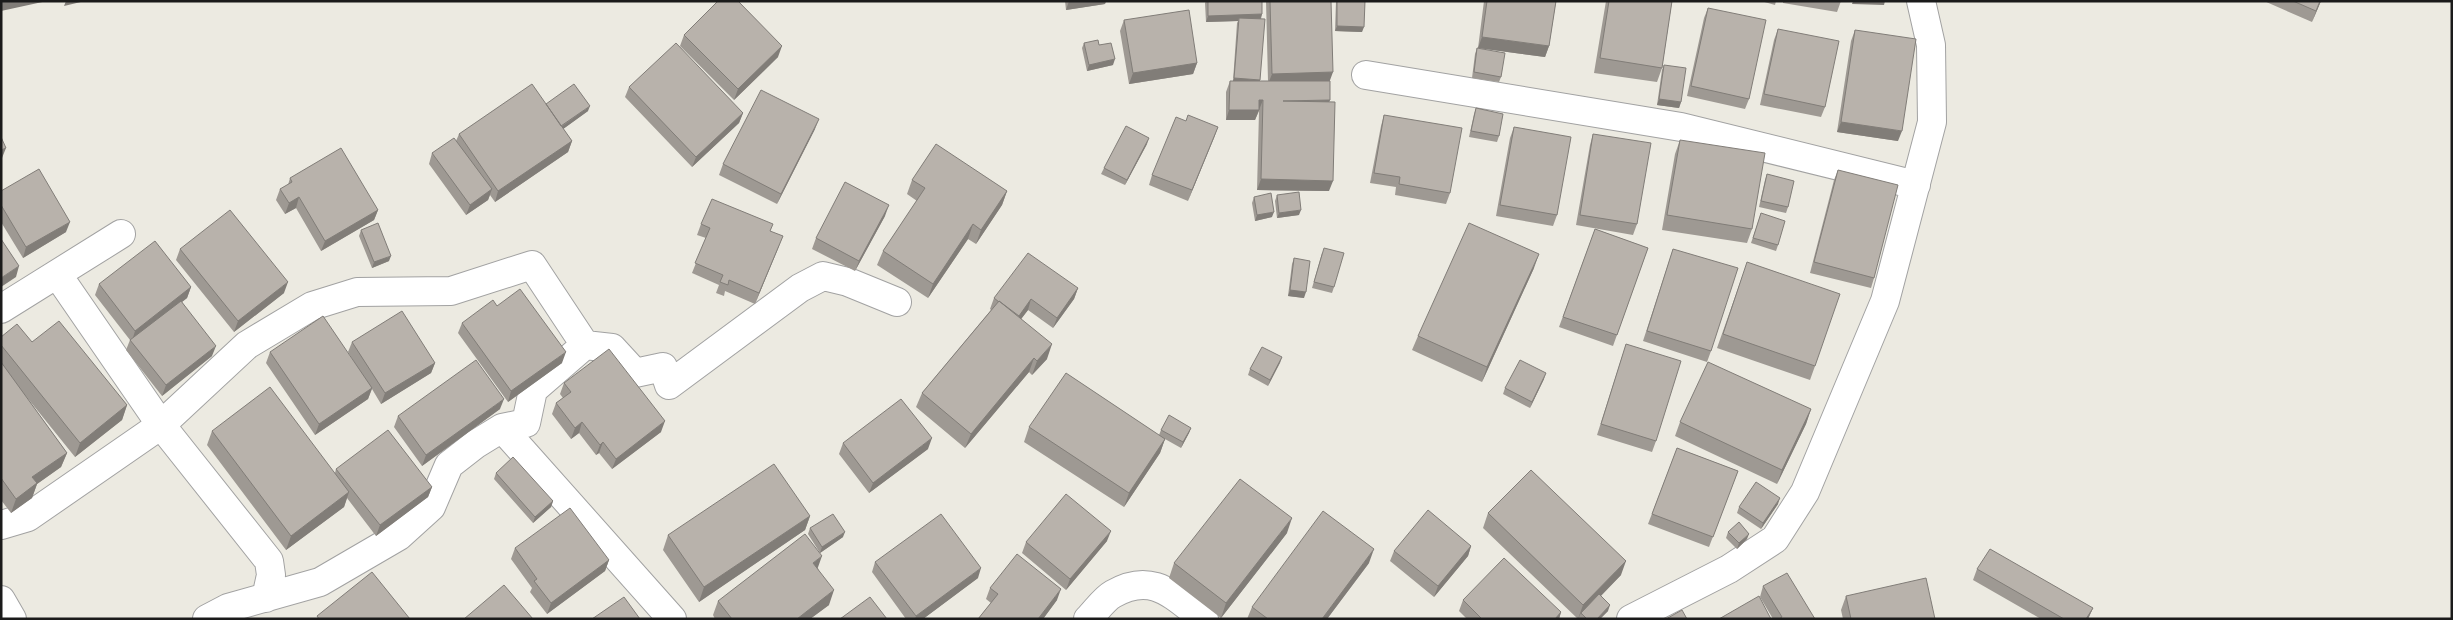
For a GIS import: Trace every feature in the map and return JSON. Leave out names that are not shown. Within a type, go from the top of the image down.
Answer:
[{"type":"street","points":[[1631,619],[1729,569],[1775,539],[1805,492],[1885,301],[1932,122],[1931,44],[1921,1]]},
{"type":"street","points":[[1366,75],[1681,127],[1916,185]]},
{"type":"street","points":[[1,309],[122,234]]},
{"type":"street","points":[[1,525],[28,517],[161,425],[247,345],[312,306],[357,292],[451,291],[532,265],[585,345]]},
{"type":"street","points":[[57,274],[161,425],[269,561],[270,575],[266,598]]},
{"type":"street","points":[[207,619],[228,608],[320,582],[399,536],[431,507],[449,465],[476,444],[502,428],[526,423],[533,390],[585,345],[612,348],[635,373],[663,368],[669,385],[800,288],[824,276],[848,282],[897,302]]},
{"type":"street","points":[[502,428],[672,619]]},
{"type":"street","points":[[1088,619],[1111,595],[1138,584],[1161,587],[1204,619]]},
{"type":"street","points":[[1,600],[12,619]]},
{"type":"building","points":[[718,1],[738,1],[782,46],[738,89],[684,35]]},
{"type":"building","points":[[1208,1],[1262,1],[1262,14],[1208,16]]},
{"type":"building","points":[[1270,1],[1331,1],[1333,72],[1272,74]]},
{"type":"building","points":[[1337,1],[1365,1],[1364,27],[1337,26]]},
{"type":"building","points":[[1487,1],[1556,1],[1549,46],[1482,37]]},
{"type":"building","points":[[1609,1],[1672,1],[1662,68],[1600,58]]},
{"type":"building","points":[[2293,1],[2320,1],[2316,11]]},
{"type":"building","points":[[1708,8],[1766,20],[1749,99],[1691,86]]},
{"type":"building","points":[[1189,10],[1197,63],[1133,73],[1124,20]]},
{"type":"building","points":[[1239,18],[1265,19],[1260,80],[1234,78]]},
{"type":"building","points":[[1778,29],[1839,41],[1825,107],[1764,94]]},
{"type":"building","points":[[1855,30],[1916,39],[1902,131],[1841,122]]},
{"type":"building","points":[[1098,40],[1099,45],[1111,43],[1115,59],[1089,65],[1084,43]]},
{"type":"building","points":[[676,43],[743,113],[696,157],[629,87]]},
{"type":"building","points":[[1477,48],[1505,53],[1501,77],[1474,72]]},
{"type":"building","points":[[1664,65],[1686,68],[1681,102],[1659,99]]},
{"type":"building","points":[[1230,81],[1330,81],[1330,100],[1283,101],[1335,102],[1333,181],[1261,179],[1263,100],[1259,100],[1259,110],[1229,110]]},
{"type":"building","points":[[532,84],[572,141],[498,191],[459,134]]},
{"type":"building","points":[[574,84],[590,106],[561,126],[546,104]]},
{"type":"building","points":[[761,90],[819,119],[781,194],[723,164]]},
{"type":"building","points":[[1476,108],[1503,114],[1499,136],[1471,131]]},
{"type":"building","points":[[1188,115],[1218,127],[1192,190],[1152,175],[1176,117],[1186,121]]},
{"type":"building","points":[[1384,115],[1462,128],[1450,193],[1399,184],[1400,177],[1374,173]]},
{"type":"building","points":[[1126,126],[1149,138],[1127,180],[1104,168]]},
{"type":"building","points":[[1514,127],[1571,137],[1557,215],[1500,205]]},
{"type":"building","points":[[1593,134],[1651,143],[1637,224],[1580,215]]},
{"type":"building","points":[[1,137],[6,148],[1,150]]},
{"type":"building","points":[[454,138],[492,189],[470,205],[432,153]]},
{"type":"building","points":[[1680,140],[1765,153],[1752,229],[1667,215]]},
{"type":"building","points":[[936,144],[1007,191],[981,230],[973,224],[933,284],[883,251],[925,188],[912,180]]},
{"type":"building","points":[[341,148],[378,210],[325,241],[299,197],[289,203],[280,189],[292,182],[290,178]]},
{"type":"building","points":[[39,169],[70,222],[26,247],[1,205],[1,191]]},
{"type":"building","points":[[1838,170],[1898,185],[1874,278],[1814,262]]},
{"type":"building","points":[[1767,174],[1794,181],[1788,207],[1761,201]]},
{"type":"building","points":[[845,182],[889,205],[859,261],[816,238]]},
{"type":"building","points":[[1299,192],[1301,210],[1279,213],[1277,195]]},
{"type":"building","points":[[1271,193],[1274,212],[1257,215],[1254,197]]},
{"type":"building","points":[[712,199],[773,224],[770,231],[783,236],[759,293],[729,280],[728,285],[720,282],[723,275],[695,263],[710,228],[701,224]]},
{"type":"building","points":[[230,210],[288,282],[238,321],[180,249]]},
{"type":"building","points":[[1761,213],[1785,221],[1778,245],[1753,238]]},
{"type":"building","points":[[378,223],[391,256],[374,262],[361,230]]},
{"type":"building","points":[[1469,223],[1539,254],[1487,367],[1418,336]]},
{"type":"building","points":[[1595,229],[1648,248],[1617,335],[1563,317]]},
{"type":"building","points":[[1,239],[19,266],[1,278]]},
{"type":"building","points":[[155,241],[191,287],[135,331],[99,284]]},
{"type":"building","points":[[1324,248],[1344,253],[1334,287],[1314,282]]},
{"type":"building","points":[[1673,249],[1738,268],[1711,351],[1647,331]]},
{"type":"building","points":[[1028,253],[1078,288],[1057,318],[1031,299],[1019,316],[994,298]]},
{"type":"building","points":[[1294,258],[1310,261],[1306,292],[1290,290]]},
{"type":"building","points":[[1747,262],[1840,294],[1815,366],[1723,334]]},
{"type":"building","points":[[520,289],[566,352],[511,391],[462,323],[493,300],[497,306]]},
{"type":"building","points":[[181,301],[216,346],[166,385],[130,340]]},
{"type":"building","points":[[999,301],[1052,344],[1037,361],[1034,358],[971,434],[922,393]]},
{"type":"building","points":[[402,311],[435,363],[385,393],[352,342]]},
{"type":"building","points":[[323,316],[372,388],[319,424],[270,352]]},
{"type":"building","points":[[59,321],[127,405],[80,443],[1,345],[1,337],[17,324],[32,342]]},
{"type":"building","points":[[1626,344],[1681,361],[1656,441],[1601,424]]},
{"type":"building","points":[[1262,347],[1282,357],[1270,380],[1250,369]]},
{"type":"building","points":[[609,349],[665,421],[616,459],[603,442],[600,445],[582,422],[575,428],[556,403],[571,392],[564,383]]},
{"type":"building","points":[[476,360],[504,399],[426,455],[398,416]]},
{"type":"building","points":[[1520,360],[1546,373],[1532,402],[1505,388]]},
{"type":"building","points":[[1,362],[67,453],[32,477],[37,483],[16,499],[1,478]]},
{"type":"building","points":[[1708,362],[1811,409],[1782,470],[1680,422]]},
{"type":"building","points":[[1066,373],[1165,439],[1129,493],[1029,427]]},
{"type":"building","points":[[270,387],[349,492],[291,536],[212,431]]},
{"type":"building","points":[[901,399],[932,438],[873,483],[843,443]]},
{"type":"building","points":[[1169,415],[1191,428],[1183,442],[1161,430]]},
{"type":"building","points":[[388,430],[432,487],[380,525],[336,469]]},
{"type":"building","points":[[1677,448],[1738,471],[1713,537],[1652,514]]},
{"type":"building","points":[[513,457],[553,501],[535,517],[496,473]]},
{"type":"building","points":[[774,464],[810,516],[704,587],[668,535]]},
{"type":"building","points":[[1531,470],[1626,561],[1583,605],[1488,513]]},
{"type":"building","points":[[1240,479],[1292,518],[1226,603],[1174,563]]},
{"type":"building","points":[[1756,482],[1780,498],[1763,523],[1739,507]]},
{"type":"building","points":[[1066,494],[1111,531],[1070,579],[1026,542]]},
{"type":"building","points":[[570,508],[609,560],[551,603],[534,581],[537,579],[515,548]]},
{"type":"building","points":[[1428,510],[1471,546],[1438,586],[1394,551]]},
{"type":"building","points":[[1323,511],[1374,549],[1322,619],[1268,619],[1252,607]]},
{"type":"building","points":[[833,514],[845,532],[822,547],[810,528]]},
{"type":"building","points":[[941,514],[981,568],[916,616],[875,562]]},
{"type":"building","points":[[1739,522],[1749,534],[1739,543],[1728,532]]},
{"type":"building","points":[[805,534],[822,556],[813,563],[834,590],[797,619],[732,619],[718,601]]},
{"type":"building","points":[[1990,549],[2093,608],[2086,619],[2064,619],[1977,569]]},
{"type":"building","points":[[1017,554],[1061,589],[1038,619],[978,619],[998,594],[990,588]]},
{"type":"building","points":[[1504,558],[1561,612],[1555,619],[1482,619],[1463,600]]},
{"type":"building","points":[[372,572],[410,619],[319,619],[317,616]]},
{"type":"building","points":[[1787,573],[1815,619],[1779,619],[1782,617],[1763,586]]},
{"type":"building","points":[[1926,578],[1935,619],[1851,619],[1846,596]]},
{"type":"building","points":[[504,585],[533,619],[464,619]]},
{"type":"building","points":[[1599,594],[1610,605],[1597,619],[1587,619],[1581,613]]},
{"type":"building","points":[[1759,596],[1771,619],[1719,619]]},
{"type":"building","points":[[624,597],[640,619],[592,619]]},
{"type":"building","points":[[870,597],[887,619],[840,619]]},
{"type":"building","points":[[1682,610],[1687,619],[1666,619]]}]
